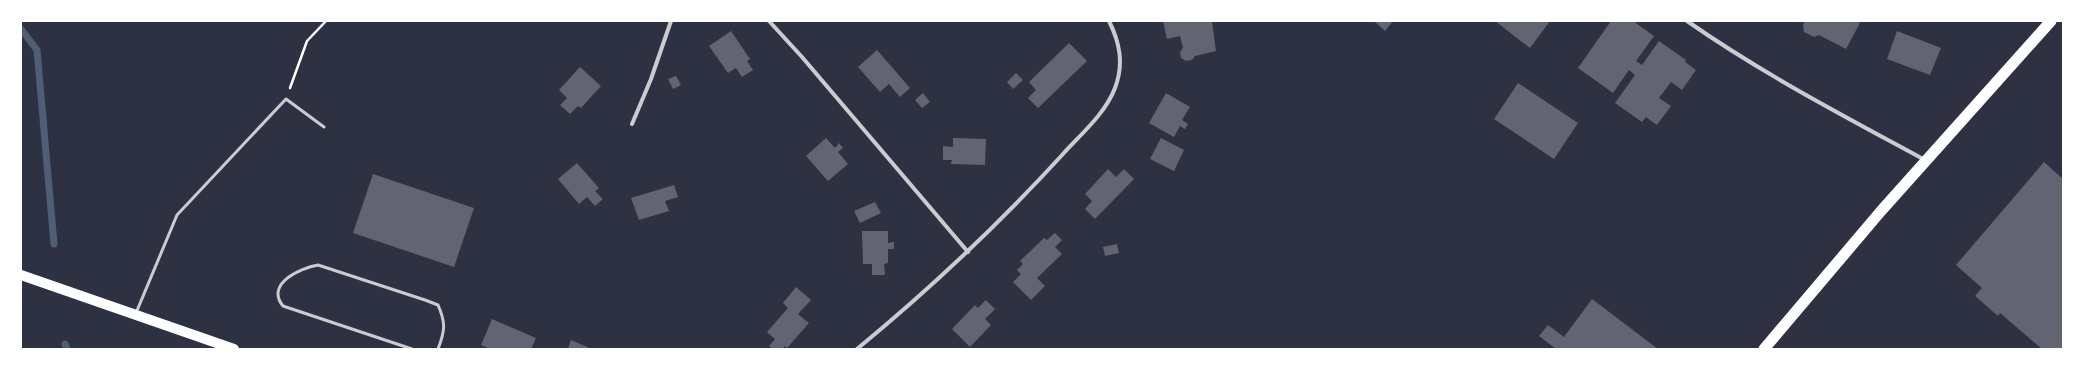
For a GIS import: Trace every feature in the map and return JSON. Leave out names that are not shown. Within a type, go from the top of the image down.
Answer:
[{"type":"highway","points":[[1764,349],[1926,160],[2051,21]]},
{"type":"main road","points":[[21,275],[234,349]]},
{"type":"street","points":[[632,124],[651,79],[671,21]]},
{"type":"street","points":[[769,21],[802,57],[968,252]]},
{"type":"street","points":[[857,349],[905,310],[968,252],[1098,116],[1108,101],[1118,78],[1120,55],[1118,41],[1109,21]]},
{"type":"street","points":[[1687,21],[1778,81],[1926,160]]},
{"type":"lane","points":[[135,315],[177,215],[286,99],[324,127]]},
{"type":"lane","points":[[412,349],[283,306],[278,300],[277,293],[279,286],[293,274],[304,268],[318,265],[438,305],[444,319],[443,336],[438,349]]},
{"type":"path","points":[[286,99],[308,41],[326,21]]},
{"type":"building","points":[[1163,21],[1212,21],[1216,51],[1195,56],[1192,60],[1186,61],[1181,58],[1180,52],[1183,48],[1180,36],[1167,39]]},
{"type":"building","points":[[1374,21],[1393,21],[1385,31]]},
{"type":"building","points":[[1495,21],[1550,21],[1530,48]]},
{"type":"building","points":[[1611,21],[1633,21],[1654,36],[1636,61],[1642,65],[1659,41],[1686,60],[1685,62],[1696,70],[1682,90],[1671,82],[1659,98],[1671,106],[1657,125],[1646,117],[1642,122],[1615,103],[1635,75],[1629,70],[1613,93],[1578,68]]},
{"type":"building","points":[[1805,21],[1855,21],[1860,23],[1846,49],[1819,35],[1814,37],[1804,32],[1803,25]]},
{"type":"building","points":[[731,31],[750,59],[747,61],[753,70],[742,77],[736,68],[728,73],[709,46]]},
{"type":"building","points":[[1897,31],[1941,48],[1930,75],[1887,59]]},
{"type":"building","points":[[1069,43],[1087,61],[1038,108],[1028,98],[1036,90],[1029,82]]},
{"type":"building","points":[[877,50],[910,88],[900,97],[889,84],[880,92],[858,67]]},
{"type":"building","points":[[580,67],[601,86],[581,108],[578,106],[570,114],[560,105],[567,98],[559,90]]},
{"type":"building","points":[[1016,73],[1023,80],[1013,89],[1007,82]]},
{"type":"building","points":[[676,76],[681,85],[673,89],[668,79]]},
{"type":"building","points":[[1518,83],[1578,123],[1554,159],[1494,119]]},
{"type":"building","points":[[923,93],[930,102],[922,108],[915,100]]},
{"type":"building","points":[[1166,93],[1190,107],[1182,120],[1188,124],[1185,129],[1180,126],[1174,137],[1149,123]]},
{"type":"building","points":[[826,138],[835,148],[839,143],[843,148],[838,152],[848,164],[828,181],[806,156]]},
{"type":"building","points":[[953,138],[986,139],[985,165],[951,164],[952,160],[943,160],[943,146],[953,147]]},
{"type":"building","points":[[1161,138],[1184,150],[1174,171],[1150,159]]},
{"type":"building","points":[[2044,162],[2063,179],[2063,349],[2042,349],[2000,313],[1998,316],[1975,296],[1982,288],[1956,265]]},
{"type":"building","points":[[577,163],[599,188],[595,191],[603,199],[595,206],[587,197],[579,204],[558,179]]},
{"type":"building","points":[[1108,169],[1116,177],[1124,169],[1134,179],[1095,219],[1085,209],[1092,201],[1085,194]]},
{"type":"building","points":[[373,174],[474,208],[454,267],[353,233]]},
{"type":"building","points":[[674,185],[678,197],[665,201],[669,211],[639,220],[631,198]]},
{"type":"building","points":[[875,202],[881,213],[860,223],[854,211]]},
{"type":"building","points":[[862,231],[888,231],[888,243],[894,242],[894,249],[888,249],[888,263],[884,264],[885,275],[872,275],[872,264],[863,264]]},
{"type":"building","points":[[1055,233],[1062,240],[1055,247],[1062,254],[1037,278],[1045,286],[1031,300],[1013,282],[1021,274],[1017,270],[1023,264],[1020,261],[1044,238],[1047,240]]},
{"type":"building","points":[[1117,244],[1119,253],[1105,256],[1103,247]]},
{"type":"building","points":[[796,287],[811,300],[798,314],[809,323],[787,348],[785,346],[782,349],[773,349],[769,346],[775,339],[767,332],[788,308],[783,303]]},
{"type":"building","points":[[1592,299],[1658,349],[1556,349],[1539,336],[1548,325],[1564,337]]},
{"type":"building","points":[[986,300],[995,309],[985,319],[991,325],[970,347],[952,329],[975,305],[978,308]]},
{"type":"building","points":[[492,319],[536,338],[531,349],[490,349],[481,345]]},
{"type":"building","points":[[571,340],[592,349],[568,349]]},
{"type":"waterway","points":[[21,29],[37,50],[54,244]]},
{"type":"waterway","points":[[65,344],[67,349]]}]
